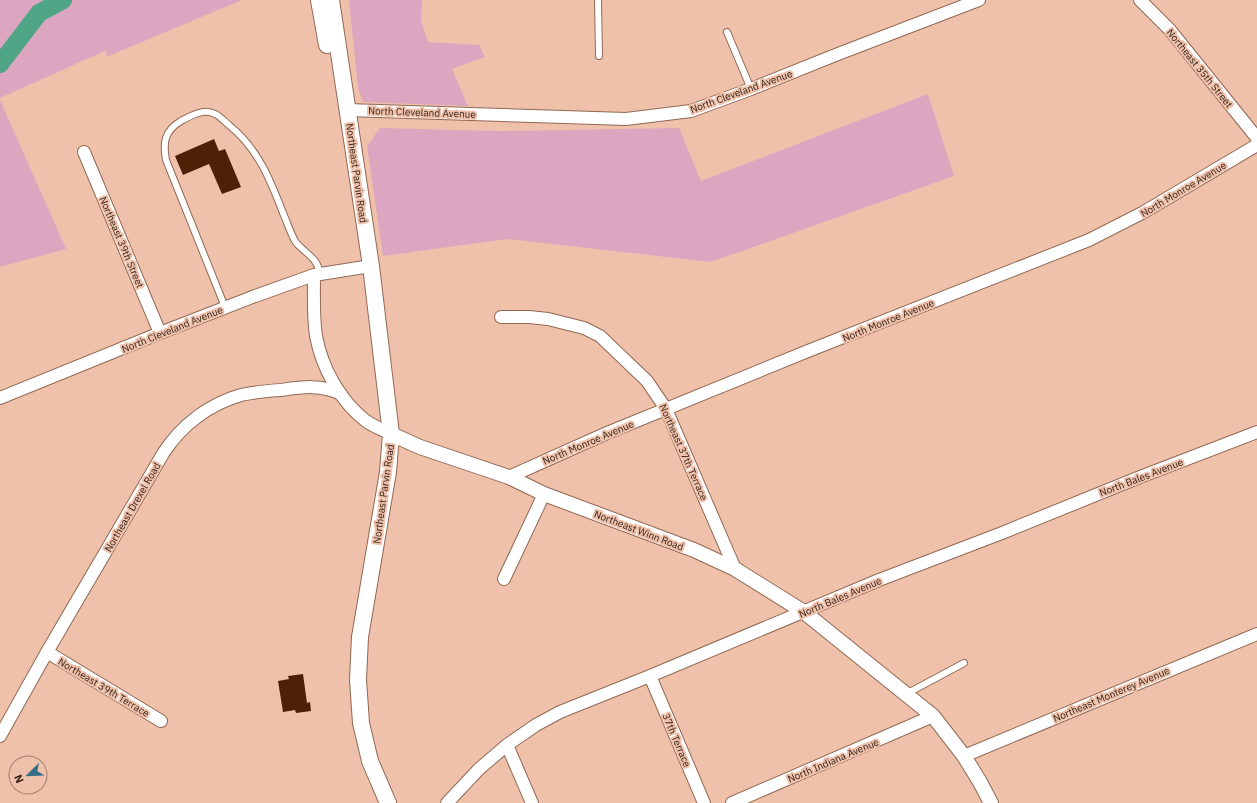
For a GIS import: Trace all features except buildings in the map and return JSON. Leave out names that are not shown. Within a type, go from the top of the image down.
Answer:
[{"type":"main road","name":"Northeast Parvin Road","points":[[319,0],[329,59],[347,110]]},
{"type":"main road","name":"Northeast Parvin Road","points":[[331,0],[371,266],[390,434],[388,472],[360,637],[358,680],[361,723],[370,761],[388,803]]},
{"type":"street","name":"North Cleveland Avenue","points":[[347,110],[626,119],[692,111],[979,0]]},
{"type":"street","name":"Northeast 35th Street","points":[[1140,0],[1170,30],[1257,138]]},
{"type":"street","name":"North Monroe Avenue","points":[[509,477],[607,433],[1089,240],[1144,212],[1257,145]]},
{"type":"street","name":"Northeast 39th Street","points":[[84,152],[160,333]]},
{"type":"street","name":"North Cleveland Avenue","points":[[0,398],[225,307],[317,274],[371,266]]},
{"type":"street","name":"Northeast Winn Road","points":[[317,274],[316,335],[323,361],[341,394],[349,405],[367,421],[390,434],[420,447],[509,477],[544,494],[694,550],[735,569],[804,612],[933,716],[964,756],[991,803]]},
{"type":"street","name":"Northeast 37th Terrace","points":[[501,317],[548,319],[584,328],[600,336],[647,381],[666,409],[735,569]]},
{"type":"street","name":"Northeast Drexel Road","points":[[0,736],[47,652],[164,452],[177,436],[196,418],[222,402],[242,395],[314,386],[328,388],[341,394]]},
{"type":"street","name":"North Bales Avenue","points":[[446,803],[479,769],[507,745],[536,725],[560,712],[920,564],[1257,432]]},
{"type":"street","points":[[504,579],[544,494]]},
{"type":"street","name":"Northeast Monterey Avenue","points":[[964,756],[1257,634]]},
{"type":"street","name":"Northeast 39th Terrace","points":[[47,652],[161,721]]},
{"type":"street","name":"37th Terrace","points":[[650,676],[704,803]]},
{"type":"street","name":"North Indiana Avenue","points":[[732,803],[933,716]]},
{"type":"street","points":[[507,745],[532,803]]},
{"type":"lane","points":[[598,0],[599,56]]},
{"type":"lane","points":[[727,32],[752,89]]},
{"type":"lane","points":[[225,307],[166,160],[164,148],[165,139],[169,132],[176,124],[192,115],[202,112],[215,113],[234,129],[252,148],[270,179],[296,242],[309,253],[320,269],[317,274]]},
{"type":"lane","points":[[906,694],[964,663]]},
{"type":"shaded area","points":[[0,0],[242,0],[106,57],[107,50],[0,98]]},
{"type":"shaded area","points":[[349,0],[422,0],[421,20],[428,42],[479,45],[485,57],[452,69],[468,106],[363,102],[358,88]]},
{"type":"shaded area","points":[[928,94],[954,176],[711,262],[507,239],[383,256],[367,146],[380,128],[501,131],[679,128],[701,181]]},
{"type":"shaded area","points":[[0,100],[66,249],[0,267]]},
{"type":"waterway","points":[[0,64],[39,13],[63,0]]}]
